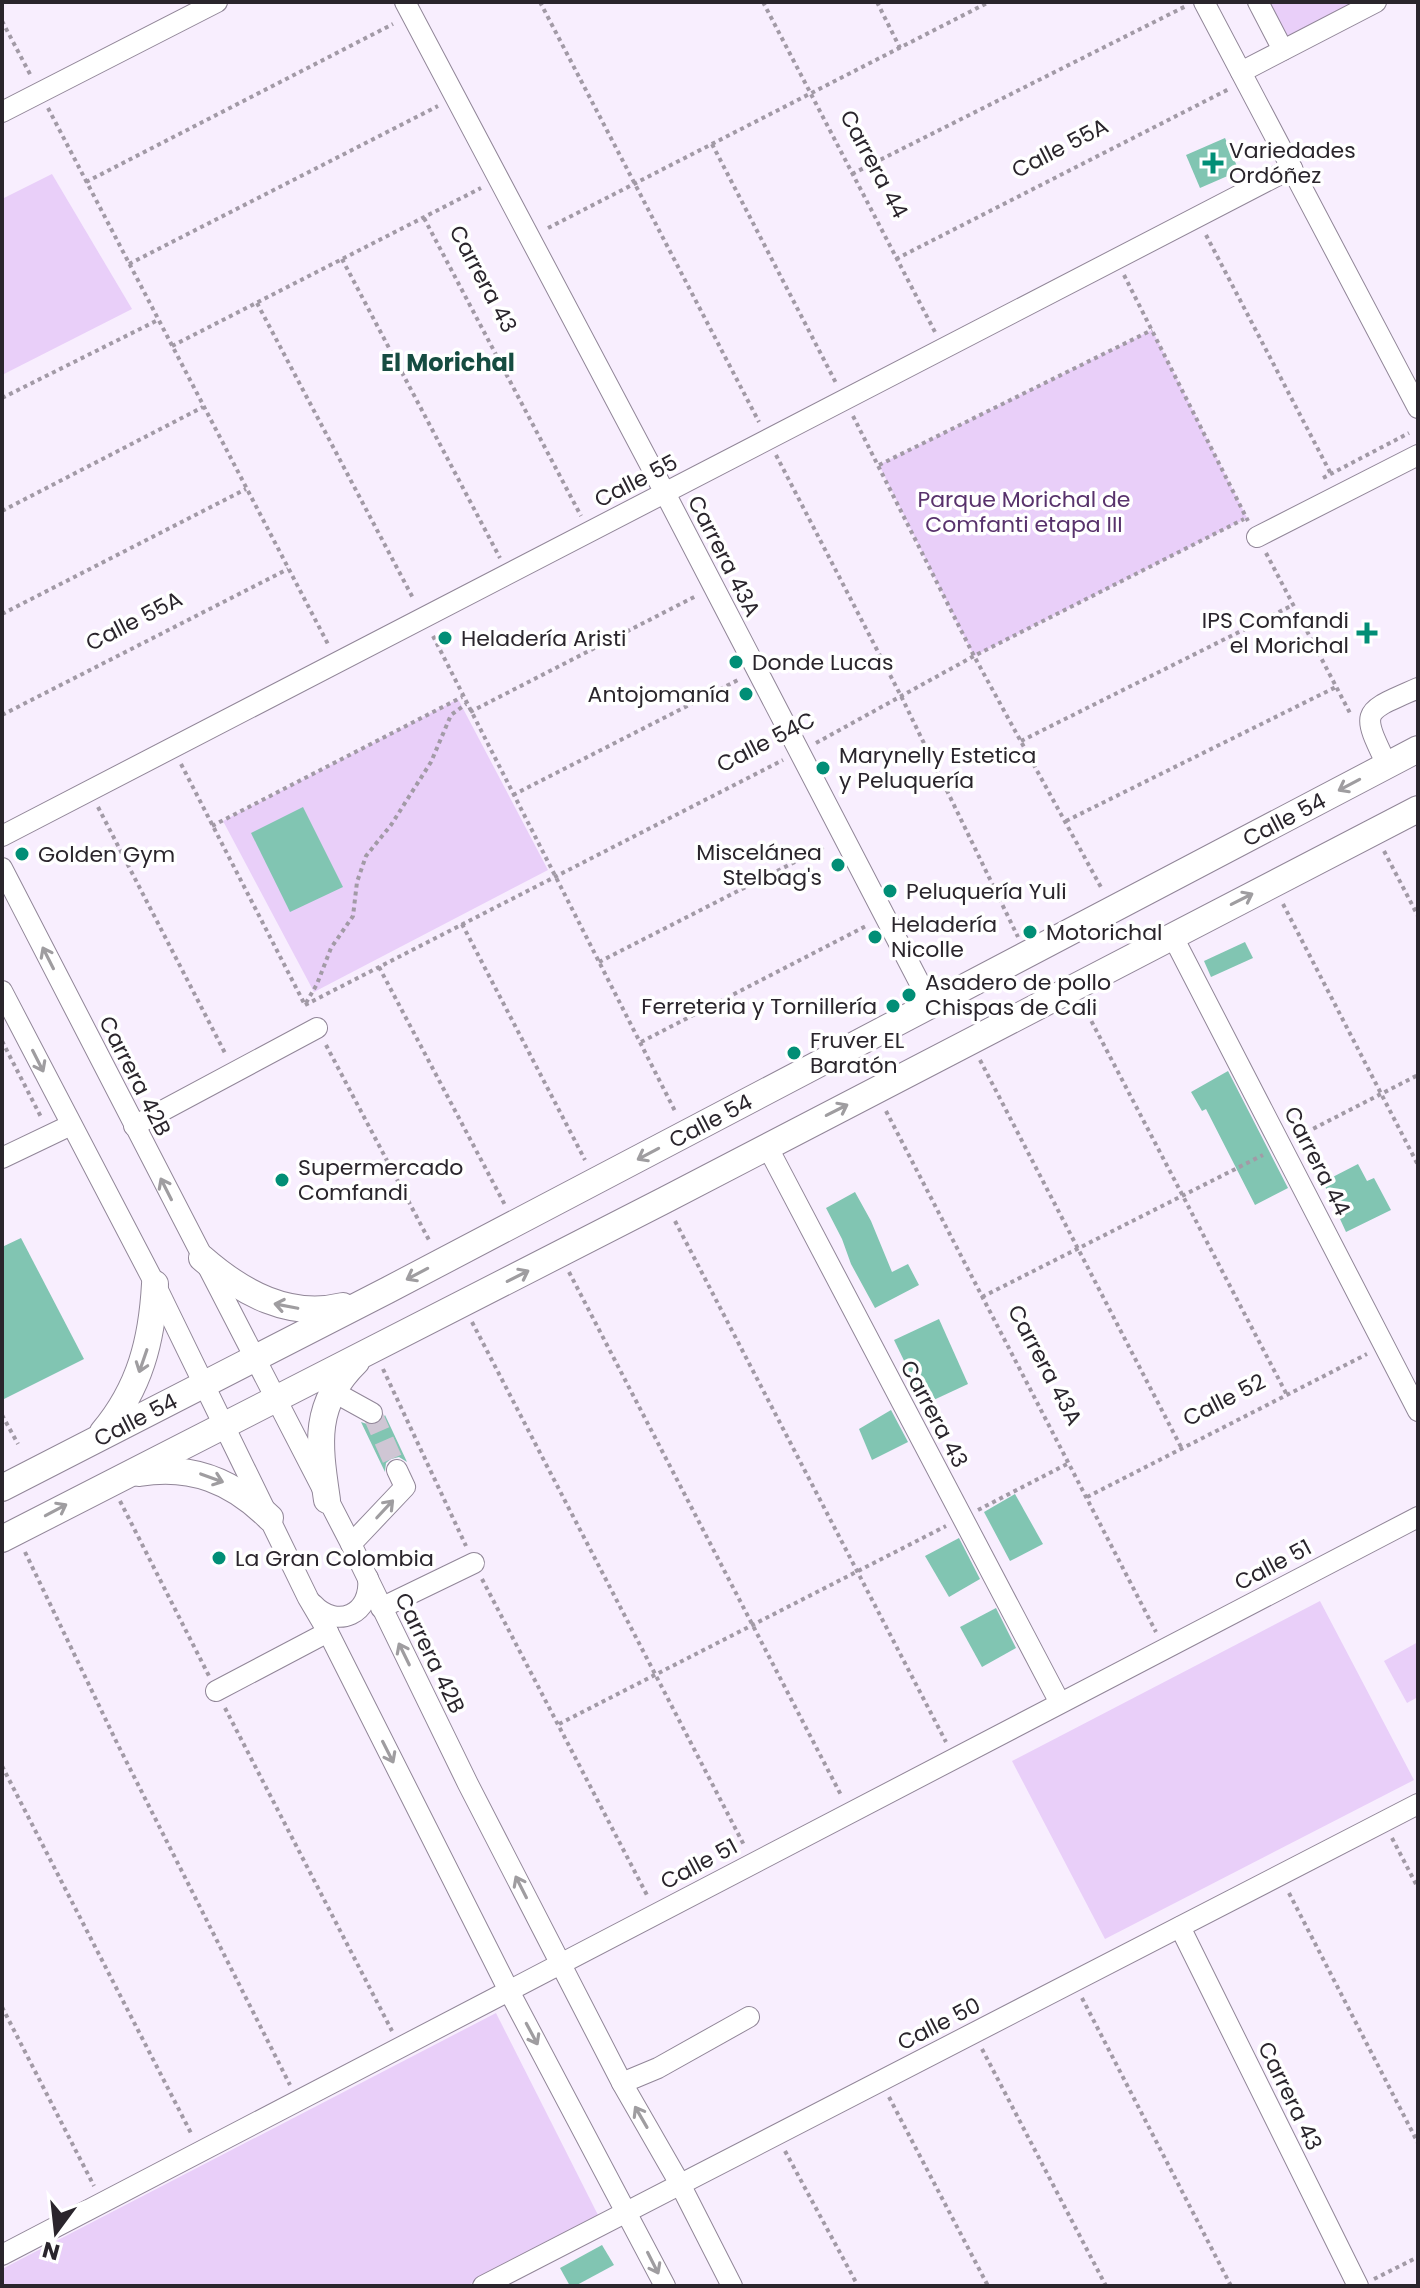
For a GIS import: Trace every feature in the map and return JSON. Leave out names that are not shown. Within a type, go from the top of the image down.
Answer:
[{"type":"main road","name":"Calle 54","points":[[2,1488],[388,1290],[1418,749]]},
{"type":"main road","name":"Calle 54","points":[[8,1548],[120,1493],[223,1425],[376,1356],[767,1146],[1418,809]]},
{"type":"main road","points":[[202,1258],[224,1278],[249,1294],[276,1305],[305,1309],[348,1305],[388,1290]]},
{"type":"main road","points":[[96,1440],[115,1417],[142,1367],[150,1340],[155,1284]]},
{"type":"main road","points":[[327,1500],[321,1468],[320,1437],[326,1408],[351,1368],[376,1356]]},
{"type":"main road","points":[[120,1493],[133,1474],[183,1470],[231,1486],[252,1500],[270,1518]]},
{"type":"street","points":[[2,112],[217,2]]},
{"type":"street","points":[[1204,2],[1418,408]]},
{"type":"street","points":[[1258,2],[1283,50]]},
{"type":"street","points":[[1243,76],[1283,50],[1376,2]]},
{"type":"street","name":"Carrera 43A","points":[[408,8],[931,1005]]},
{"type":"street","name":"Calle 55","points":[[2,836],[1292,168]]},
{"type":"street","points":[[1257,537],[1418,455]]},
{"type":"street","points":[[1387,765],[1370,729],[1370,717],[1378,706],[1418,688]]},
{"type":"street","name":"Carrera 42B","points":[[2,868],[351,1544],[622,2083],[680,2184],[732,2286]]},
{"type":"street","name":"Carrera 44","points":[[1172,935],[1418,1411]]},
{"type":"street","points":[[2,991],[155,1284],[308,1598],[509,1991],[665,2286]]},
{"type":"street","points":[[134,1126],[317,1028]]},
{"type":"street","points":[[2,1158],[71,1125]]},
{"type":"street","name":"Carrera 43","points":[[767,1146],[1060,1703]]},
{"type":"street","points":[[334,1392],[372,1413]]},
{"type":"street","points":[[351,1544],[405,1487],[397,1470]]},
{"type":"street","name":"Calle 51","points":[[2,2255],[1418,1517]]},
{"type":"street","points":[[381,1608],[474,1563]]},
{"type":"street","points":[[308,1598],[321,1613],[339,1618],[348,1616],[356,1612],[367,1597],[368,1578]]},
{"type":"street","points":[[216,1691],[328,1632]]},
{"type":"street","name":"Calle 50","points":[[483,2286],[1418,1804]]},
{"type":"street","name":"Carrera 43","points":[[1180,1927],[1360,2286]]},
{"type":"street","points":[[622,2083],[658,2068],[749,2017]]},
{"type":"path","points":[[540,2],[902,698],[1019,939]]},
{"type":"path","name":"Carrera 44","points":[[763,2],[943,349]]},
{"type":"path","points":[[877,2],[900,48]]},
{"type":"path","points":[[528,238],[989,2]]},
{"type":"path","points":[[852,174],[1193,2]]},
{"type":"path","points":[[338,662],[86,182],[408,8]]},
{"type":"path","name":"Calle 55A","points":[[896,259],[1243,76]]},
{"type":"path","points":[[129,264],[455,97]]},
{"type":"path","points":[[712,144],[879,465],[974,656],[1103,891]]},
{"type":"path","points":[[172,347],[498,180]]},
{"type":"path","name":"Carrera 43","points":[[424,218],[589,532]]},
{"type":"path","points":[[1197,218],[1331,474]]},
{"type":"path","points":[[342,259],[508,574]]},
{"type":"path","points":[[1116,259],[1357,727]]},
{"type":"path","points":[[257,303],[424,618],[677,1115]]},
{"type":"path","points":[[2,398],[158,320]]},
{"type":"path","points":[[879,465],[1152,330]]},
{"type":"path","points":[[2,511],[203,407]]},
{"type":"path","points":[[2,614],[246,489]]},
{"type":"path","name":"Calle 54C","points":[[305,1005],[902,698],[974,656],[1247,518]]},
{"type":"path","name":"Calle 55A","points":[[2,715],[288,569]]},
{"type":"path","points":[[470,712],[712,587]]},
{"type":"path","points":[[1021,741],[1293,605]]},
{"type":"path","points":[[513,795],[756,671]]},
{"type":"path","points":[[1065,821],[1336,687]]},
{"type":"path","points":[[212,827],[462,697]]},
{"type":"path","points":[[305,1005],[331,948],[353,916],[357,882],[366,856],[391,825],[431,762],[451,715],[466,704]]},
{"type":"path","points":[[172,748],[430,1243]]},
{"type":"path","points":[[90,791],[235,1072]]},
{"type":"path","points":[[599,962],[843,837]]},
{"type":"path","points":[[1383,849],[1418,916]]},
{"type":"path","points":[[1281,900],[1418,1165]]},
{"type":"path","points":[[640,1042],[884,917]]},
{"type":"path","points":[[462,924],[587,1163]]},
{"type":"path","points":[[379,967],[506,1207]]},
{"type":"path","points":[[1082,1002],[1287,1395]]},
{"type":"path","points":[[2,1041],[51,1135]]},
{"type":"path","points":[[978,1055],[1182,1449]]},
{"type":"path","points":[[982,1297],[1418,1075]]},
{"type":"path","name":"Carrera 43A","points":[[882,1104],[1165,1649]]},
{"type":"path","points":[[671,1212],[954,1759]]},
{"type":"path","points":[[566,1265],[850,1813]]},
{"type":"path","points":[[469,1315],[753,1863]]},
{"type":"path","name":"Calle 52","points":[[1086,1497],[1384,1346]]},
{"type":"path","points":[[376,1356],[474,1563],[657,1913]]},
{"type":"path","points":[[2,1415],[18,1444]]},
{"type":"path","points":[[559,1724],[1069,1463]]},
{"type":"path","points":[[120,1493],[216,1691],[401,2047]]},
{"type":"path","points":[[8,1548],[25,1552],[298,2101]]},
{"type":"path","points":[[2,1766],[200,2152]]},
{"type":"path","points":[[1384,1822],[1418,1888]]},
{"type":"path","points":[[1280,1875],[1418,2143]]},
{"type":"path","points":[[1074,1982],[1231,2286]]},
{"type":"path","points":[[2,2007],[103,2202]]},
{"type":"path","points":[[974,2033],[1106,2286]]},
{"type":"path","points":[[881,2081],[988,2286]]},
{"type":"path","points":[[776,2135],[858,2286]]},
{"type":"path","points":[[1360,2286],[1418,2257]]},
{"type":"green space","points":[[1258,2],[1376,2],[1283,50]]},
{"type":"green space","points":[[52,174],[132,309],[2,375],[2,199]]},
{"type":"green space","name":"Parque Morichal de Comfanti etapa III","points":[[1152,330],[1247,518],[974,656],[879,465]]},
{"type":"green space","points":[[458,699],[548,870],[314,992],[223,821]]},
{"type":"green space","points":[[1320,1601],[1414,1780],[1105,1939],[1012,1761]]},
{"type":"green space","points":[[1418,1642],[1418,1697],[1407,1703],[1384,1661]]},
{"type":"green space","points":[[496,2013],[599,2217],[466,2286],[2,2286],[2,2269]]},
{"type":"building","name":"Variedades Ordóñez","points":[[1225,138],[1239,171],[1200,188],[1186,155]]},
{"type":"building","points":[[303,807],[343,887],[290,912],[251,833]]},
{"type":"building","points":[[1245,942],[1253,958],[1211,977],[1204,961]]},
{"type":"building","points":[[1228,1071],[1288,1188],[1255,1205],[1206,1109],[1202,1111],[1191,1092]]},
{"type":"building","points":[[1358,1164],[1367,1181],[1374,1178],[1391,1210],[1346,1232],[1323,1182]]},
{"type":"building","points":[[855,1192],[892,1272],[908,1264],[919,1285],[875,1308],[826,1208]]},
{"type":"building","points":[[21,1238],[84,1359],[2,1400],[2,1247]]},
{"type":"building","points":[[939,1319],[968,1384],[925,1404],[894,1340]]},
{"type":"building","points":[[891,1410],[908,1442],[872,1460],[859,1429]]},
{"type":"building","points":[[385,1415],[407,1462],[399,1457],[391,1459],[386,1463],[385,1472],[361,1422],[373,1426],[379,1424]]},
{"type":"building","points":[[1015,1494],[1043,1544],[1010,1561],[984,1512]]},
{"type":"building","points":[[959,1538],[980,1579],[949,1597],[925,1556]]},
{"type":"building","points":[[996,1608],[1016,1648],[982,1667],[960,1627]]},
{"type":"building","points":[[602,2245],[614,2265],[570,2286],[560,2268]]},
{"type":"tunnel","points":[[372,1413],[397,1470]]},
{"type":"place","name":"Variedades Ordóñez","points":[[1213,163]]},
{"type":"place","name":"IPS Comfandi el Morichal","points":[[1367,633]]},
{"type":"place","name":"Heladería Aristi","points":[[445,638]]},
{"type":"place","name":"Donde Lucas","points":[[736,662]]},
{"type":"place","name":"Antojomanía","points":[[746,694]]},
{"type":"place","name":"Marynelly Estetica y Peluquería","points":[[823,768]]},
{"type":"place","name":"Golden Gym","points":[[22,854]]},
{"type":"place","name":"Miscelánea Stelbag's","points":[[838,865]]},
{"type":"place","name":"Peluquería Yuli","points":[[890,891]]},
{"type":"place","name":"Motorichal","points":[[1030,932]]},
{"type":"place","name":"Heladería Nicolle","points":[[875,937]]},
{"type":"place","name":"Asadero de pollo Chispas de Cali","points":[[909,995]]},
{"type":"place","name":"Ferreteria y Tornillería","points":[[893,1006]]},
{"type":"place","name":"Fruver EL Baratón","points":[[794,1053]]},
{"type":"place","name":"Supermercado Comfandi","points":[[282,1180]]},
{"type":"place","name":"La Gran Colombia","points":[[219,1558]]},
{"type":"district","name":"El Morichal","points":[[448,362]]}]
